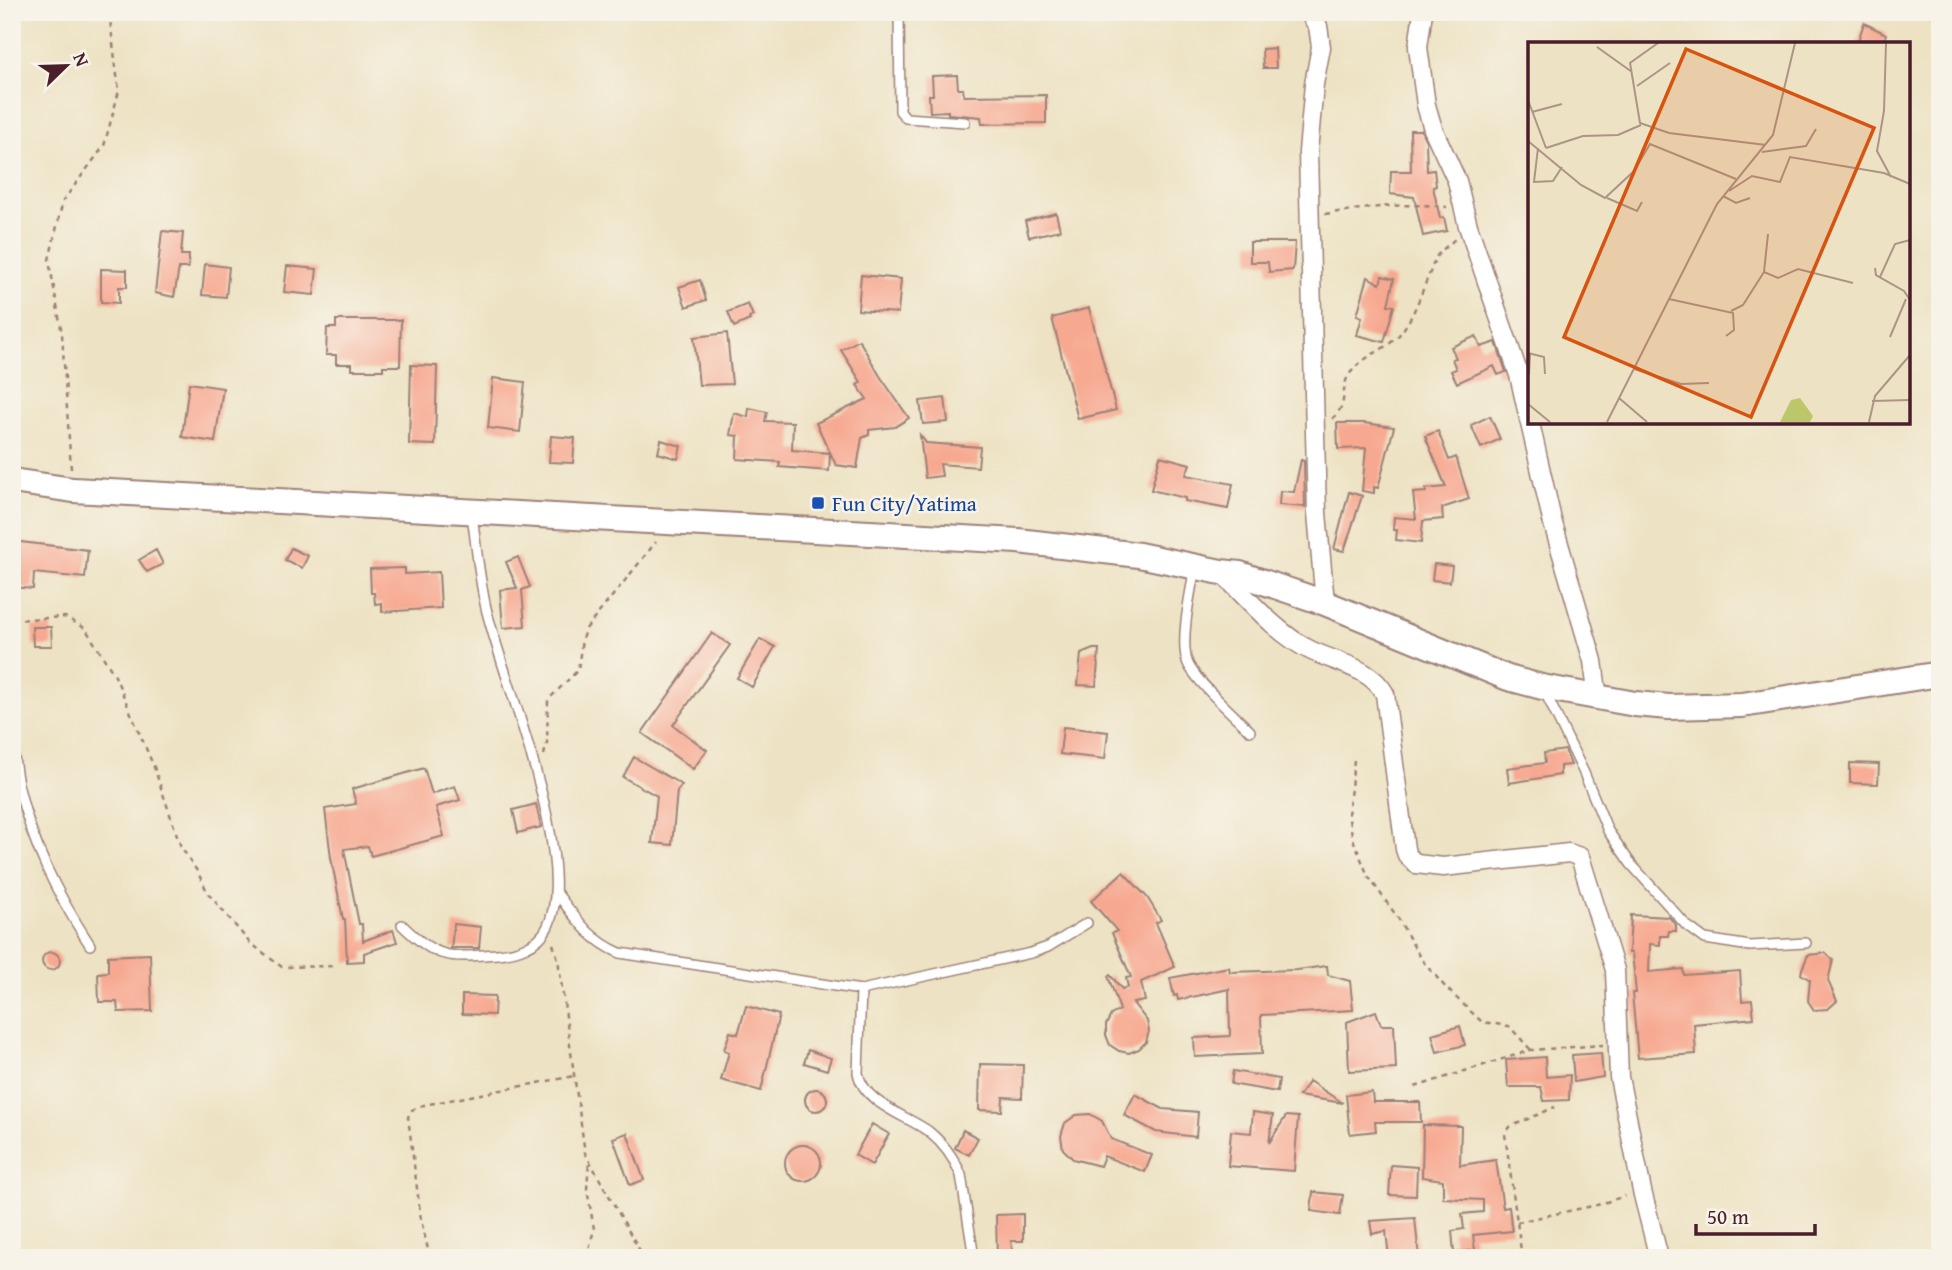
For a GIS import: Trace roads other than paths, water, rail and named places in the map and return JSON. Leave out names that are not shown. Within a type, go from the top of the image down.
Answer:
[{"type":"main road","points":[[12,481],[73,490],[1018,541],[1139,555],[1240,574],[1325,603],[1508,678],[1598,699],[1669,707],[1742,705],[1940,674]]},
{"type":"street","points":[[1308,12],[1318,26],[1321,47],[1314,84],[1308,152],[1317,513],[1325,603]]},
{"type":"street","points":[[1423,12],[1418,47],[1426,105],[1433,129],[1457,181],[1466,218],[1519,375],[1528,415]]},
{"type":"street","points":[[1530,424],[1552,520],[1593,661],[1598,699]]},
{"type":"street","points":[[1222,572],[1289,637],[1308,650],[1371,675],[1381,686],[1385,694],[1405,849],[1416,864],[1443,867],[1569,853],[1580,857],[1615,970],[1617,1044],[1625,1115],[1659,1258]]},
{"type":"lane","points":[[899,12],[900,111],[906,118],[965,122]]},
{"type":"lane","points":[[402,925],[423,945],[437,953],[457,958],[516,951],[537,940],[548,927],[555,891],[549,827],[530,750],[486,609],[472,512]]},
{"type":"lane","points":[[1195,565],[1186,620],[1187,662],[1250,731]]},
{"type":"lane","points":[[1542,687],[1584,773],[1608,831],[1630,864],[1686,925],[1706,939],[1750,946],[1806,943]]},
{"type":"lane","points":[[12,740],[19,787],[44,866],[60,898],[90,945]]},
{"type":"lane","points":[[555,891],[587,933],[601,944],[620,953],[861,990],[1031,953],[1048,947],[1087,923]]},
{"type":"lane","points":[[861,990],[860,1082],[886,1106],[928,1132],[956,1163],[961,1175],[974,1258]]},
{"type":"place","name":"Fun City/Yatima","points":[[818,503]]}]
